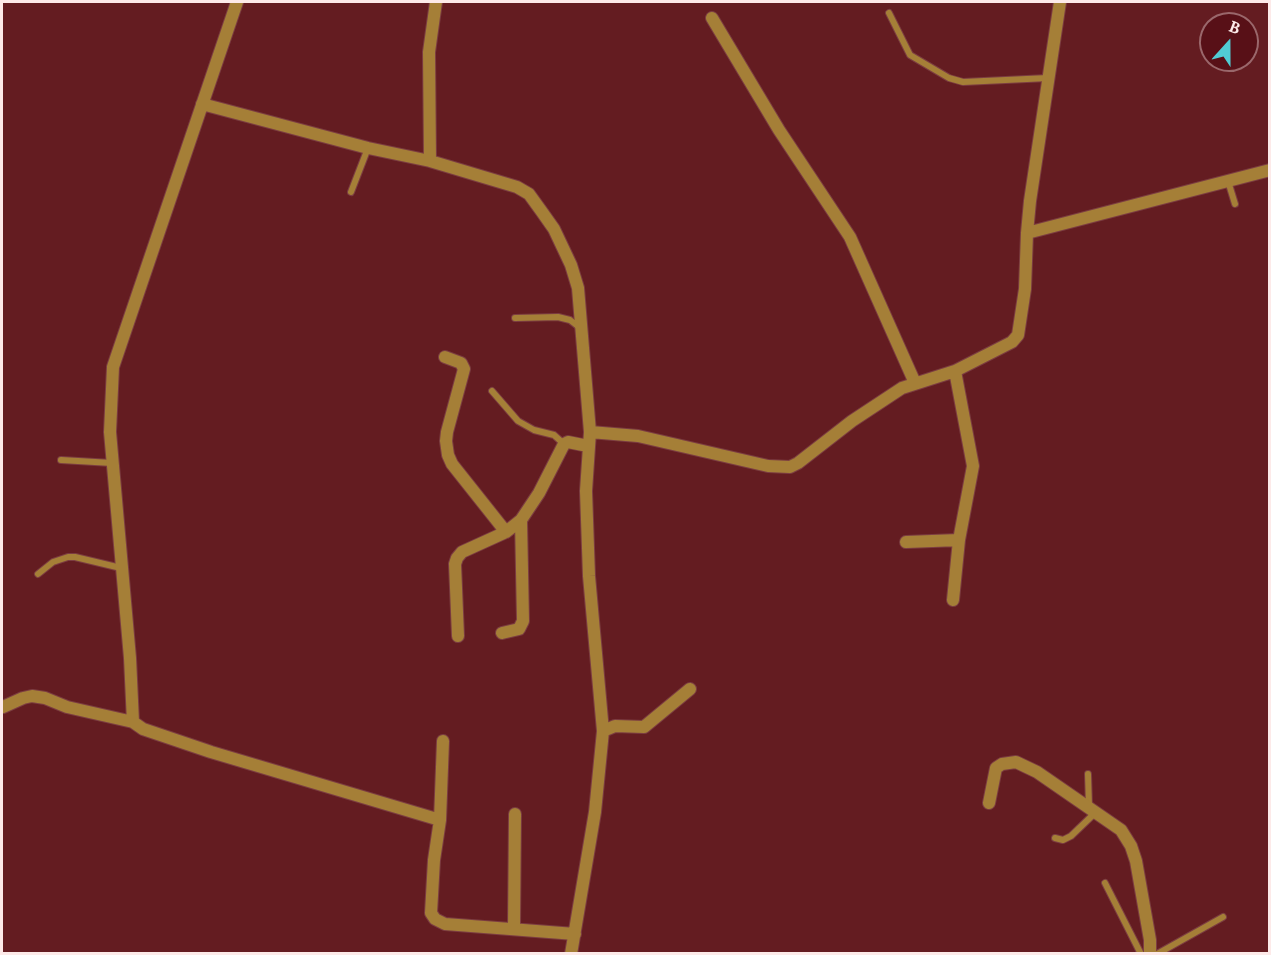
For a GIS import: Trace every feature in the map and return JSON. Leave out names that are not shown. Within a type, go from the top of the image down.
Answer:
[{"type":"street","points":[[133,722],[110,432],[113,367],[237,2]]},
{"type":"street","points":[[430,161],[429,52],[436,2]]},
{"type":"street","points":[[590,432],[638,436],[768,466],[790,467],[902,388],[955,371],[1012,342],[1018,335],[1025,289],[1027,233],[1035,165],[1044,119],[1060,2]]},
{"type":"street","points":[[712,18],[785,140],[850,237],[915,383]]},
{"type":"street","points":[[202,104],[369,148],[430,161],[517,187],[529,194],[554,229],[571,265],[578,288],[590,432],[586,491],[589,576],[603,731],[595,812],[571,954]]},
{"type":"street","points":[[1027,233],[1269,170]]},
{"type":"street","points":[[445,357],[459,362],[464,369],[447,432],[448,455],[452,464],[506,532]]},
{"type":"street","points":[[953,600],[959,540],[973,466],[955,371]]},
{"type":"street","points":[[458,636],[457,558],[462,552],[506,532],[521,520],[539,493],[564,444],[568,442],[588,446]]},
{"type":"street","points":[[502,633],[519,629],[523,621],[521,520]]},
{"type":"street","points":[[906,542],[959,540]]},
{"type":"street","points":[[603,731],[615,726],[644,727],[690,689]]},
{"type":"street","points":[[3,707],[32,696],[45,698],[67,707],[133,722],[143,729],[211,752],[440,820]]},
{"type":"street","points":[[443,741],[440,820],[434,860],[431,913],[435,919],[445,924],[575,934]]},
{"type":"street","points":[[989,803],[996,768],[1008,762],[1016,762],[1037,772],[1121,830],[1131,846],[1150,940],[1150,954]]},
{"type":"street","points":[[514,928],[515,814]]},
{"type":"lane","points":[[889,13],[910,55],[950,78],[963,82],[1048,78]]},
{"type":"lane","points":[[351,192],[369,148]]},
{"type":"lane","points":[[1228,180],[1235,204]]},
{"type":"lane","points":[[515,318],[558,317],[570,320],[582,330]]},
{"type":"lane","points":[[492,391],[518,421],[534,430],[554,435],[564,444]]},
{"type":"lane","points":[[61,460],[112,463]]},
{"type":"lane","points":[[38,574],[53,562],[68,557],[122,568]]},
{"type":"lane","points":[[1055,838],[1063,840],[1071,836],[1093,809],[1089,774]]},
{"type":"lane","points":[[1105,883],[1141,954]]},
{"type":"lane","points":[[1157,954],[1223,917]]}]
